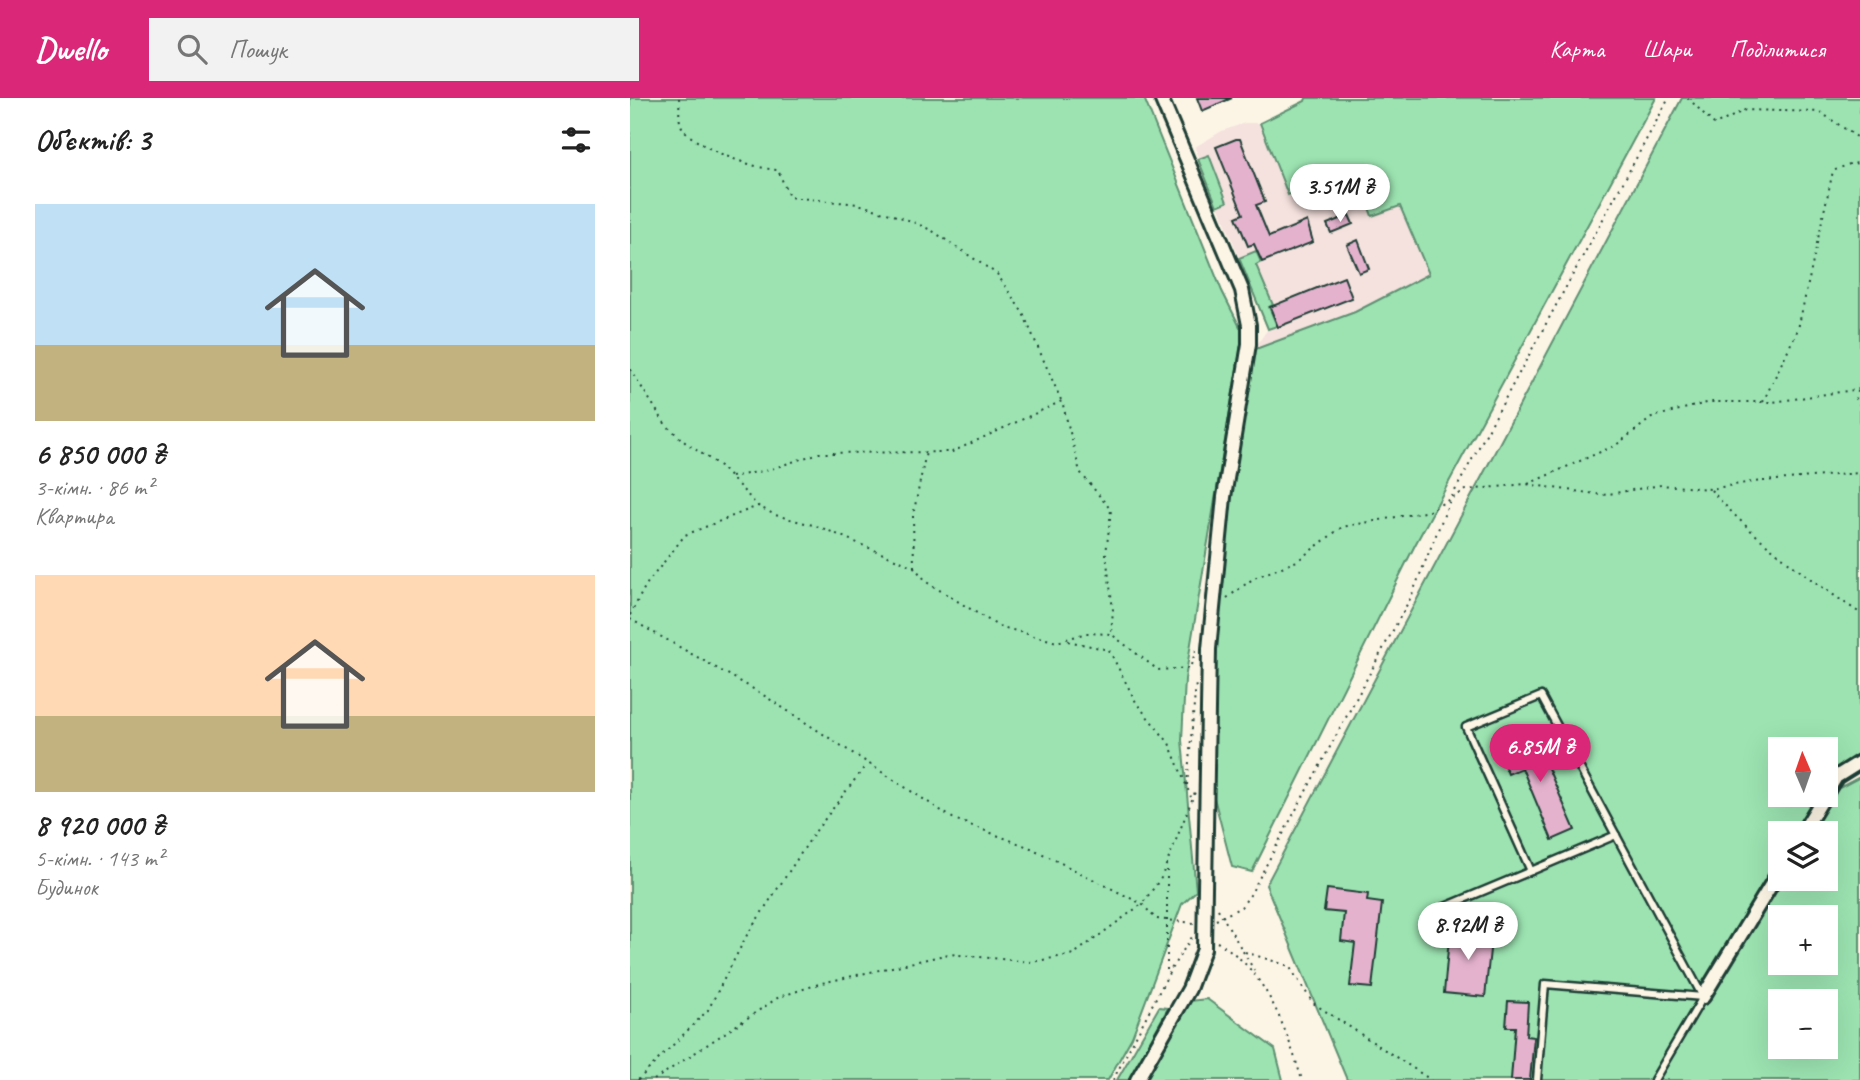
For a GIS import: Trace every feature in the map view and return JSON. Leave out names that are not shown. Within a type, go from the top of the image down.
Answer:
[{"type":"street","points":[[1137,1080],[1189,989],[1204,950],[1207,924],[1209,649],[1224,497],[1249,344],[1245,301],[1161,98]]},
{"type":"street","points":[[1809,821],[1836,777],[1860,762]]},
{"type":"street","points":[[1703,997],[1768,890]]},
{"type":"lane","points":[[1531,871],[1466,727],[1541,696],[1703,997]]},
{"type":"lane","points":[[1440,909],[1616,835]]},
{"type":"lane","points":[[1537,1080],[1545,984],[1703,997]]},
{"type":"lane","points":[[1654,1080],[1703,997]]},
{"type":"path","points":[[679,98],[680,123],[688,136],[751,166],[778,170],[789,197],[858,204],[906,219],[931,230],[997,274],[1023,313],[1062,401],[1080,472],[1111,510],[1106,554],[1113,610],[1111,634]]},
{"type":"path","points":[[1113,1080],[1167,977],[1195,932],[1241,907],[1250,895],[1411,597],[1450,500],[1669,98]]},
{"type":"path","points":[[1688,98],[1715,125],[1745,110],[1820,111],[1860,139]]},
{"type":"path","points":[[1763,402],[1798,329],[1833,171],[1852,163],[1860,164]]},
{"type":"path","points":[[630,369],[666,425],[730,477],[758,506],[775,515],[820,527],[914,567],[928,583],[998,626],[1057,642],[1086,633],[1111,634],[1128,651],[1158,670],[1191,668],[1199,642]]},
{"type":"path","points":[[1860,384],[1856,399],[1860,405]]},
{"type":"path","points":[[1526,484],[1616,445],[1653,417],[1710,402],[1763,402],[1859,389]]},
{"type":"path","points":[[730,477],[768,470],[818,453],[952,452],[1062,401]]},
{"type":"path","points":[[914,567],[913,516],[926,452]]},
{"type":"path","points":[[1215,607],[1254,578],[1297,561],[1342,527],[1429,510],[1466,490],[1526,484],[1604,495],[1661,485],[1710,489],[1752,482],[1842,477],[1860,473]]},
{"type":"path","points":[[1710,489],[1738,521],[1780,556],[1860,613]]},
{"type":"path","points":[[758,506],[685,536],[646,584],[630,617],[757,691],[954,819],[1031,848],[1142,904],[1156,919],[1207,924]]},
{"type":"path","points":[[1067,641],[1109,650],[1137,704],[1169,743],[1192,799]]},
{"type":"path","points":[[1195,652],[1197,661]]},
{"type":"path","points":[[1187,786],[1196,674]]},
{"type":"path","points":[[638,1080],[708,1010],[747,935],[816,832],[867,764]]},
{"type":"path","points":[[654,1080],[779,997],[822,983],[949,954],[1031,962],[1074,954],[1142,904],[1161,878],[1197,787]]},
{"type":"path","points":[[1167,862],[1167,977]]},
{"type":"path","points":[[1217,908],[1245,952],[1289,1040],[1302,1080]]},
{"type":"path","points":[[1207,924],[1213,940],[1255,973]]},
{"type":"path","points":[[1245,952],[1289,966],[1313,1003],[1431,1080]]},
{"type":"shaded area","points":[[1245,123],[1260,123],[1288,195],[1354,164],[1399,205],[1429,275],[1355,312],[1253,350],[1268,329],[1195,147],[1222,131]]},
{"type":"green space","points":[[630,98],[1144,98],[1222,291],[1243,333],[1185,679],[1182,740],[1196,891],[1182,904],[1132,1037],[1108,1080],[630,1080]]},
{"type":"green space","points":[[1306,98],[1656,98],[1415,545],[1252,872],[1232,867],[1211,786],[1216,602],[1253,350],[1355,312],[1429,274],[1400,206],[1372,216],[1354,165],[1288,195],[1260,123],[1305,101]]},
{"type":"green space","points":[[1682,98],[1860,98],[1860,756],[1846,765],[1841,787],[1860,777],[1860,1080],[1347,1080],[1266,885]]},
{"type":"green space","points":[[1209,155],[1227,202],[1217,206],[1198,159]]},
{"type":"green space","points":[[1256,251],[1261,262],[1256,265],[1273,305],[1269,307],[1277,326],[1268,329],[1239,258]]},
{"type":"green space","points":[[1207,999],[1275,1049],[1283,1080],[1143,1080],[1190,1001]]},
{"type":"green space","points":[[1159,1007],[1168,1008],[1129,1080],[1117,1080]]},
{"type":"building","points":[[1197,98],[1232,98],[1202,111]]},
{"type":"building","points":[[1240,139],[1265,202],[1256,205],[1269,237],[1307,221],[1313,242],[1262,262],[1254,244],[1248,246],[1236,217],[1243,214],[1216,147]]},
{"type":"building","points":[[1349,215],[1353,224],[1331,233],[1327,224]]},
{"type":"building","points":[[1358,240],[1369,269],[1359,273],[1347,245]]},
{"type":"building","points":[[1344,277],[1352,298],[1278,327],[1270,307]]},
{"type":"building","points":[[1539,735],[1548,757],[1544,759],[1575,830],[1552,840],[1522,768],[1508,774],[1499,753]]},
{"type":"building","points":[[1327,889],[1368,894],[1367,901],[1382,903],[1372,988],[1350,986],[1355,943],[1341,941],[1344,913],[1324,911]]},
{"type":"building","points":[[1450,927],[1492,931],[1485,997],[1444,993]]},
{"type":"building","points":[[1508,1001],[1528,1002],[1526,1036],[1534,1037],[1530,1080],[1511,1080],[1515,1027],[1506,1027]]}]
